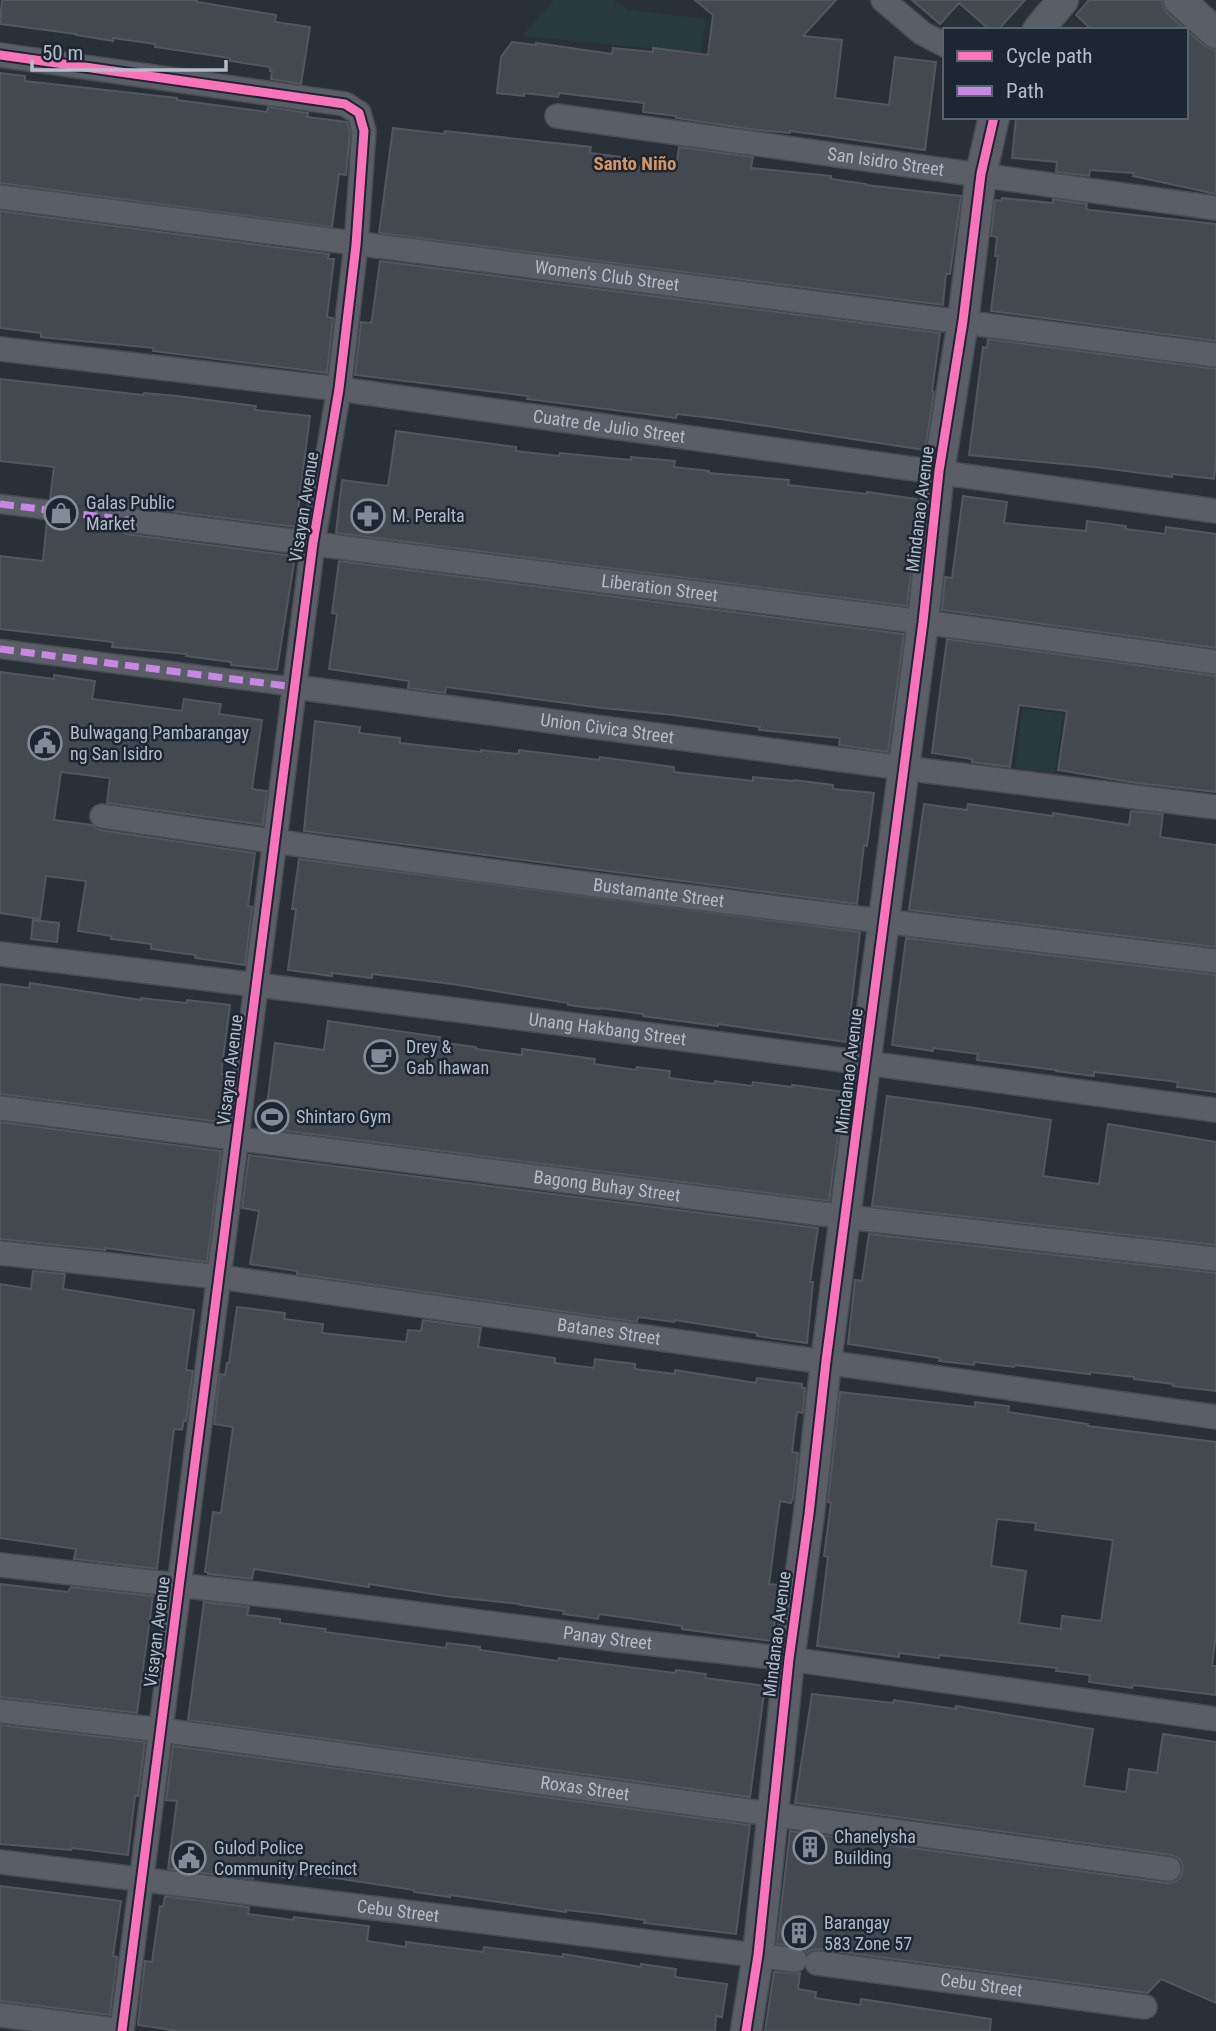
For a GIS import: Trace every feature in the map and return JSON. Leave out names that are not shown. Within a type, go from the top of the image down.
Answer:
[{"type":"street","points":[[883,0],[922,33],[943,45]]},
{"type":"street","points":[[1040,28],[1063,0]]},
{"type":"street","points":[[1179,0],[1216,33]]},
{"type":"street","name":"Visayan Avenue","points":[[0,55],[328,100],[345,104],[359,113],[364,131],[356,245],[339,389],[313,543],[122,2031]]},
{"type":"street","name":"San Isidro Street","points":[[557,116],[1216,208]]},
{"type":"street","name":"Mindanao Avenue","points":[[746,2031],[758,1955],[789,1659],[923,622],[939,471],[981,174],[994,119]]},
{"type":"street","name":"Women's Club Street","points":[[0,197],[1216,355]]},
{"type":"street","name":"Cuatre de Julio Street","points":[[0,349],[339,389],[1216,511]]},
{"type":"street","points":[[0,504],[49,510]]},
{"type":"street","name":"Liberation Street","points":[[102,516],[1216,662]]},
{"type":"street","name":"Union Civica Street","points":[[0,649],[1216,807]]},
{"type":"street","name":"Bustamante Street","points":[[102,816],[275,842],[1216,961]]},
{"type":"street","name":"Unang Hakbang Street","points":[[0,954],[866,1062],[1216,1110]]},
{"type":"street","name":"Bagong Buhay Street","points":[[0,1108],[846,1217],[1216,1259]]},
{"type":"street","name":"Batanes Street","points":[[0,1252],[219,1278],[1216,1417]]},
{"type":"street","name":"Panay Street","points":[[0,1565],[628,1642],[789,1659],[1216,1719]]},
{"type":"street","name":"Roxas Street","points":[[0,1711],[161,1730],[1169,1869]]},
{"type":"street","name":"Cebu Street","points":[[0,1862],[806,1961],[1145,2007]]},
{"type":"street","points":[[0,2015],[122,2031]]},
{"type":"green space","points":[[554,0],[614,0],[628,10],[706,19],[701,53],[522,36]]},
{"type":"green space","points":[[1023,708],[1063,714],[1055,773],[1015,768]]},
{"type":"building","points":[[2,0],[197,0],[276,15],[275,22],[310,27],[301,84],[271,79],[270,67],[230,61],[230,58],[155,47],[155,44],[113,38],[113,41],[0,24]]},
{"type":"building","points":[[695,0],[836,0],[803,36],[842,40],[835,98],[889,105],[895,57],[936,62],[925,150],[676,118],[643,112],[644,103],[559,93],[558,97],[497,93],[501,57],[512,42],[612,54],[613,48],[653,52],[653,48],[708,55],[713,15]]},
{"type":"building","points":[[912,0],[1025,0],[1000,28],[988,28],[959,3],[940,24]]},
{"type":"building","points":[[1089,0],[1162,0],[1167,13],[1184,28],[1090,28],[1076,15]]},
{"type":"building","points":[[1188,32],[1205,46],[1216,50],[1216,194],[1133,176],[1134,173],[1090,170],[1089,176],[1056,172],[1057,162],[1012,158],[1016,119],[1188,119]]},
{"type":"building","points":[[0,73],[25,76],[25,81],[177,98],[267,112],[268,107],[308,113],[307,117],[347,122],[350,132],[346,175],[339,174],[332,227],[0,183]]},
{"type":"building","points":[[393,128],[591,147],[590,153],[630,158],[629,166],[676,170],[679,147],[753,157],[751,168],[831,176],[831,179],[866,185],[961,196],[943,305],[379,233]]},
{"type":"building","points":[[1002,198],[1053,203],[1053,199],[1087,204],[1086,209],[1090,210],[1216,224],[1216,341],[991,311],[998,256],[995,256],[997,237],[991,236],[995,200],[1001,201]]},
{"type":"building","points":[[0,211],[329,254],[328,259],[334,259],[327,317],[333,318],[327,373],[153,351],[154,348],[41,337],[41,333],[0,328]]},
{"type":"building","points":[[380,261],[940,333],[925,450],[720,419],[677,414],[676,418],[527,399],[528,396],[355,375],[361,322],[371,323]]},
{"type":"building","points":[[988,339],[1216,369],[1214,479],[1172,474],[1172,477],[969,455],[983,347],[987,348]]},
{"type":"building","points":[[0,379],[143,395],[177,396],[256,406],[255,410],[310,416],[296,527],[130,506],[122,508],[99,505],[93,509],[91,515],[95,525],[126,534],[295,556],[277,670],[231,665],[231,662],[186,656],[187,654],[112,647],[113,642],[0,629],[0,556],[43,561],[47,521],[58,517],[60,511],[56,501],[50,499],[54,467],[0,461]]},
{"type":"building","points":[[396,431],[516,447],[516,451],[559,456],[560,453],[675,461],[674,467],[709,473],[789,480],[788,485],[917,499],[907,572],[911,572],[907,606],[336,533],[342,480],[388,486]]},
{"type":"building","points":[[963,496],[1007,502],[1004,523],[1086,531],[1087,521],[1165,534],[1166,527],[1216,534],[1216,648],[942,610],[945,577],[952,578]]},
{"type":"building","points":[[339,561],[904,634],[888,752],[839,745],[840,738],[759,730],[760,727],[674,715],[446,687],[445,693],[408,688],[409,681],[329,669],[337,614],[332,613]]},
{"type":"building","points":[[947,639],[1216,676],[1216,792],[1136,783],[1058,770],[1067,711],[1019,705],[1010,767],[932,753]]},
{"type":"building","points":[[0,672],[54,679],[54,675],[95,681],[92,699],[182,711],[184,699],[221,704],[219,714],[262,720],[252,789],[267,791],[263,825],[107,803],[110,778],[61,772],[54,820],[92,825],[100,830],[255,853],[248,906],[252,907],[245,965],[195,958],[195,955],[151,949],[151,944],[78,931],[86,881],[46,876],[40,919],[0,913]]},
{"type":"building","points":[[315,721],[360,727],[359,733],[400,738],[400,743],[481,752],[518,754],[519,750],[599,760],[600,757],[674,767],[674,772],[753,781],[753,777],[794,780],[833,785],[833,789],[874,793],[857,904],[304,831]]},
{"type":"building","points":[[924,804],[967,810],[968,804],[1129,825],[1131,811],[1163,814],[1160,837],[1216,845],[1216,947],[909,910]]},
{"type":"building","points":[[299,859],[860,932],[847,1042],[568,1005],[452,984],[372,974],[372,978],[288,970]]},
{"type":"building","points":[[33,920],[59,923],[57,942],[31,939]]},
{"type":"building","points":[[906,938],[1216,975],[1216,1092],[1177,1087],[1178,1082],[1094,1072],[1094,1076],[977,1060],[978,1054],[892,1045]]},
{"type":"building","points":[[30,983],[141,1000],[187,1003],[187,1000],[230,1005],[221,1074],[226,1075],[220,1122],[0,1094],[0,984],[29,988]]},
{"type":"building","points":[[328,1021],[440,1037],[439,1042],[476,1049],[522,1055],[522,1049],[595,1059],[594,1064],[636,1070],[637,1067],[670,1071],[669,1078],[714,1084],[715,1081],[752,1086],[753,1082],[792,1085],[844,1092],[829,1201],[264,1128],[275,1043],[324,1050]]},
{"type":"building","points":[[887,1096],[1051,1120],[1043,1176],[1099,1184],[1108,1124],[1216,1142],[1216,1245],[872,1206]]},
{"type":"building","points":[[0,1122],[221,1151],[207,1262],[105,1248],[0,1239]]},
{"type":"building","points":[[249,1155],[818,1228],[810,1282],[813,1282],[807,1343],[675,1320],[638,1317],[637,1322],[297,1274],[297,1271],[250,1264],[259,1211],[242,1208]]},
{"type":"building","points":[[869,1234],[1216,1273],[1216,1391],[1090,1372],[939,1361],[940,1358],[848,1344],[855,1280],[862,1281]]},
{"type":"building","points":[[33,1271],[65,1274],[63,1289],[194,1310],[186,1370],[193,1371],[186,1421],[184,1420],[182,1430],[174,1429],[157,1569],[74,1559],[76,1549],[0,1538],[0,1284],[31,1289]]},
{"type":"building","points":[[237,1307],[285,1313],[284,1319],[323,1324],[322,1333],[406,1342],[408,1330],[421,1331],[423,1320],[481,1328],[478,1347],[555,1358],[555,1363],[594,1368],[595,1359],[635,1364],[635,1369],[675,1374],[675,1370],[756,1383],[757,1378],[802,1384],[802,1388],[805,1388],[803,1413],[797,1412],[792,1452],[798,1453],[793,1498],[791,1503],[780,1501],[769,1584],[780,1585],[772,1641],[599,1614],[598,1619],[520,1604],[369,1584],[369,1587],[254,1569],[252,1579],[208,1574],[205,1572],[213,1512],[221,1513],[233,1427],[214,1424],[220,1374],[225,1375],[229,1363]]},
{"type":"building","points":[[840,1392],[975,1407],[975,1402],[1009,1406],[1008,1412],[1088,1426],[1216,1442],[1216,1634],[1212,1666],[1216,1666],[1216,1695],[1089,1682],[1090,1675],[1056,1671],[1057,1668],[939,1655],[939,1658],[899,1653],[899,1657],[817,1646],[828,1557],[824,1556],[831,1503],[828,1502]],"holes":[[[997,1519],[1036,1523],[1035,1530],[1113,1540],[1101,1621],[1062,1616],[1061,1629],[1019,1623],[1026,1571],[991,1566]]]},
{"type":"building","points":[[0,1584],[68,1592],[71,1587],[153,1596],[137,1713],[0,1697]]},
{"type":"building","points":[[204,1602],[249,1607],[247,1615],[280,1619],[280,1623],[326,1629],[325,1632],[446,1648],[447,1643],[480,1647],[480,1650],[558,1661],[559,1658],[675,1673],[676,1670],[706,1674],[705,1678],[765,1686],[750,1797],[188,1720]]},
{"type":"building","points":[[812,1694],[893,1703],[894,1700],[956,1709],[956,1706],[1093,1729],[1084,1786],[1126,1792],[1129,1769],[1157,1773],[1163,1734],[1216,1742],[1216,2003],[1161,1979],[1148,1993],[819,1949],[807,1953],[797,1946],[777,1944],[790,1831],[1167,1883],[1180,1878],[1183,1870],[1178,1858],[1171,1855],[795,1803]]},
{"type":"building","points":[[0,1725],[145,1742],[128,1855],[72,1848],[0,1844]]},
{"type":"building","points":[[173,1746],[750,1825],[736,1934],[644,1923],[645,1920],[602,1914],[566,1912],[414,1892],[335,1878],[294,1874],[293,1879],[254,1873],[253,1879],[168,1869],[177,1801],[166,1800]]},
{"type":"building","points":[[0,1886],[121,1901],[113,1956],[117,1957],[110,2015],[0,2001]]},
{"type":"building","points":[[165,1896],[249,1907],[248,1914],[369,1926],[367,1941],[406,1947],[406,1942],[483,1952],[484,1947],[676,1969],[675,1977],[727,1984],[722,2017],[716,2016],[715,2031],[178,2031],[138,2025],[145,1961],[152,1962],[160,1906],[163,1907]]},
{"type":"building","points":[[774,1972],[800,1973],[798,1989],[816,1992],[815,1998],[860,2005],[861,1999],[991,2019],[990,2031],[765,2031]]},
{"type":"tunnel","points":[[49,510],[102,516]]},
{"type":"marked path","points":[[0,504],[128,520]]},
{"type":"marked path","points":[[0,649],[295,687]]},
{"type":"cycle path","points":[[0,55],[345,104],[359,113],[364,131],[356,245],[339,389],[313,543],[122,2031]]},
{"type":"cycle path","points":[[746,2031],[758,1955],[789,1659],[923,622],[939,471],[963,321],[981,174],[994,119]]},
{"type":"place","name":"Galas Public Market","points":[[61,513]]},
{"type":"place","name":"M. Peralta","points":[[368,516]]},
{"type":"place","name":"Bulwagang Pambarangay ng San Isidro","points":[[45,743]]},
{"type":"place","name":"Drey & Gab Ihawan","points":[[381,1057]]},
{"type":"place","name":"Shintaro Gym","points":[[272,1117]]},
{"type":"place","name":"Chanelysha Building","points":[[810,1847]]},
{"type":"place","name":"Gulod Police Community Precinct","points":[[189,1858]]},
{"type":"place","name":"Barangay 583 Zone 57","points":[[799,1933]]},
{"type":"district","name":"Santo Niño","points":[[635,163]]}]
